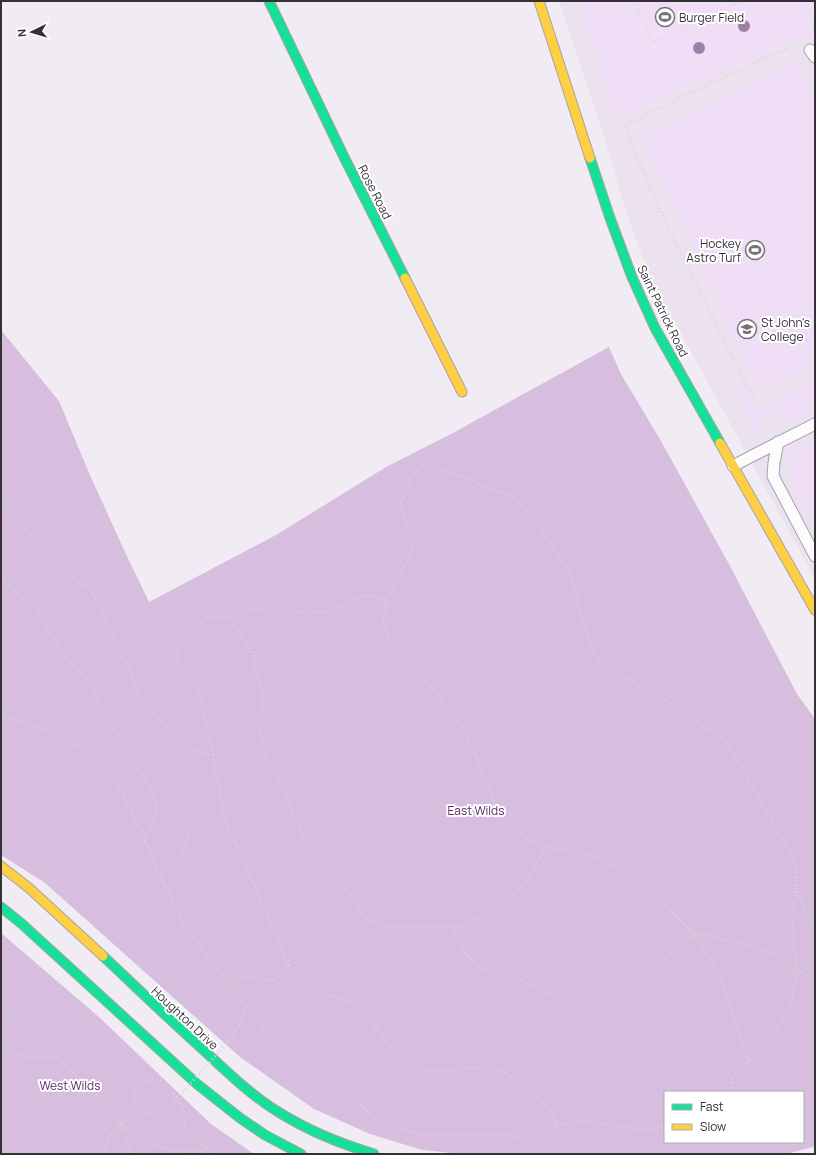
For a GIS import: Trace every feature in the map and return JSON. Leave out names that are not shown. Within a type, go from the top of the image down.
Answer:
[{"type":"street","name":"Rose Road","points":[[269,1],[344,157],[462,392]]},
{"type":"street","name":"Saint Patrick Road","points":[[539,1],[610,218],[632,277],[654,328],[815,610]]},
{"type":"street","name":"Houghton Drive","points":[[1,866],[29,888],[226,1072],[252,1094],[267,1105],[308,1129],[374,1154]]},
{"type":"street","points":[[1,906],[196,1084],[240,1118],[266,1135],[301,1154]]},
{"type":"lane","points":[[733,466],[815,424]]},
{"type":"lane","points":[[778,442],[773,476],[815,556]]},
{"type":"path","points":[[633,1],[653,42],[741,1]]},
{"type":"path","points":[[815,22],[815,36]]},
{"type":"path","points":[[756,402],[731,355],[660,208],[624,126],[697,90],[799,43],[804,45],[812,54]]},
{"type":"path","points":[[732,1091],[731,1078],[750,1060],[775,1036],[792,1002],[798,973],[794,958],[791,917],[796,891],[796,867],[792,855],[726,743],[681,710],[598,660],[589,640],[570,573],[538,525],[517,499],[449,472],[423,465],[411,475],[409,491],[400,502],[414,540],[409,556],[387,602],[383,621],[387,638],[436,693],[467,735],[500,815],[518,834],[538,845],[595,856],[623,870],[664,903],[694,934],[719,974],[750,1060]]},
{"type":"path","points":[[1,493],[20,522],[54,564],[91,590],[109,626],[115,646],[125,659],[139,696],[152,713],[168,726],[193,751],[212,756]]},
{"type":"path","points":[[1,581],[34,605],[64,656],[94,687],[103,713],[147,782],[158,807],[153,824],[144,838]]},
{"type":"path","points":[[387,602],[378,597],[367,596],[356,598],[327,612],[306,613],[295,611],[245,610],[230,616],[208,617],[192,627],[178,647],[177,660],[200,688],[225,819],[289,965],[303,985],[320,995],[333,996],[354,1004],[371,1021],[385,1040],[401,1053],[410,1064],[433,1072],[492,1066],[521,1082],[550,1109],[556,1126]]},
{"type":"path","points":[[230,616],[252,653],[254,660],[262,694],[262,733],[266,759],[286,792],[294,816],[306,840],[328,859],[364,916],[383,926],[452,927],[466,924],[489,912],[506,900],[521,886],[532,872],[546,846]]},
{"type":"path","points":[[1,715],[45,729],[61,738],[83,747],[101,761],[116,780],[184,924],[206,955],[267,1033],[281,1045],[328,1076],[360,1106],[385,1125],[418,1134],[502,1134],[537,1142],[542,1140],[549,1131],[556,1126],[578,1121],[644,1129],[664,1126]]},
{"type":"path","points":[[160,875],[182,857],[190,830],[193,825],[201,819],[225,819]]},
{"type":"path","points":[[796,891],[815,930]]},
{"type":"path","points":[[452,927],[467,956],[482,969],[506,972],[577,1007],[614,992],[659,963],[694,934],[706,934],[743,944],[778,956],[798,973]]},
{"type":"path","points":[[229,984],[245,977],[275,980],[289,965]]},
{"type":"path","points":[[798,973],[815,967]]},
{"type":"path","points":[[167,1083],[156,1079],[142,1083],[136,1089],[134,1094],[134,1100],[139,1110],[150,1116],[163,1113],[231,1039],[247,1006]]},
{"type":"path","points":[[1,1009],[58,1058],[117,1115],[130,1154]]},
{"type":"path","points":[[1,1050],[31,1058],[58,1058]]},
{"type":"path","points":[[172,1088],[184,1109],[184,1125],[188,1132],[213,1154]]},
{"type":"path","points":[[120,1123],[150,1144],[161,1148],[198,1152],[209,1150]]},
{"type":"path","points":[[104,1154],[106,1143],[112,1132],[120,1123]]},
{"type":"shaded area","name":"St John's College","points":[[559,1],[815,1],[815,579],[648,273],[626,210],[599,121]]},
{"type":"shaded area","points":[[579,1],[812,1],[809,24],[811,40],[798,37],[617,120]]},
{"type":"shaded area","name":"Hockey Astro Turf","points":[[797,61],[815,99],[815,364],[760,390],[640,136]]},
{"type":"shaded area","points":[[815,380],[815,408],[789,421],[783,409],[757,419],[763,432],[756,434],[736,392],[745,387],[755,408]]},
{"type":"shaded area","points":[[815,443],[815,521],[792,478],[791,456]]},
{"type":"green space","name":"East Wilds","points":[[1,330],[59,401],[89,473],[149,602],[276,535],[386,467],[451,434],[609,347],[621,374],[661,441],[730,566],[797,694],[815,719],[815,1145],[813,1147],[782,1154],[462,1154],[422,1150],[370,1134],[314,1109],[240,1057],[45,883],[1,855]]},
{"type":"green space","name":"West Wilds","points":[[1,933],[99,1017],[211,1124],[254,1154],[1,1154]]},
{"type":"traffic: fast","points":[[269,1],[344,157],[405,278]]},
{"type":"traffic: fast","points":[[590,158],[632,277],[655,328],[720,443]]},
{"type":"traffic: fast","points":[[1,907],[22,924],[197,1084],[240,1118],[265,1135],[301,1154]]},
{"type":"traffic: fast","points":[[103,956],[227,1072],[258,1098],[291,1120],[349,1146],[374,1154]]},
{"type":"traffic: slow","points":[[539,1],[590,158]]},
{"type":"traffic: slow","points":[[405,278],[462,392]]},
{"type":"traffic: slow","points":[[720,443],[815,610]]},
{"type":"traffic: slow","points":[[1,866],[29,888],[103,956]]},
{"type":"place","name":"Burger Field","points":[[665,17]]},
{"type":"place","name":"Hockey Astro Turf","points":[[755,250]]},
{"type":"place","name":"St John's College","points":[[747,329]]}]
